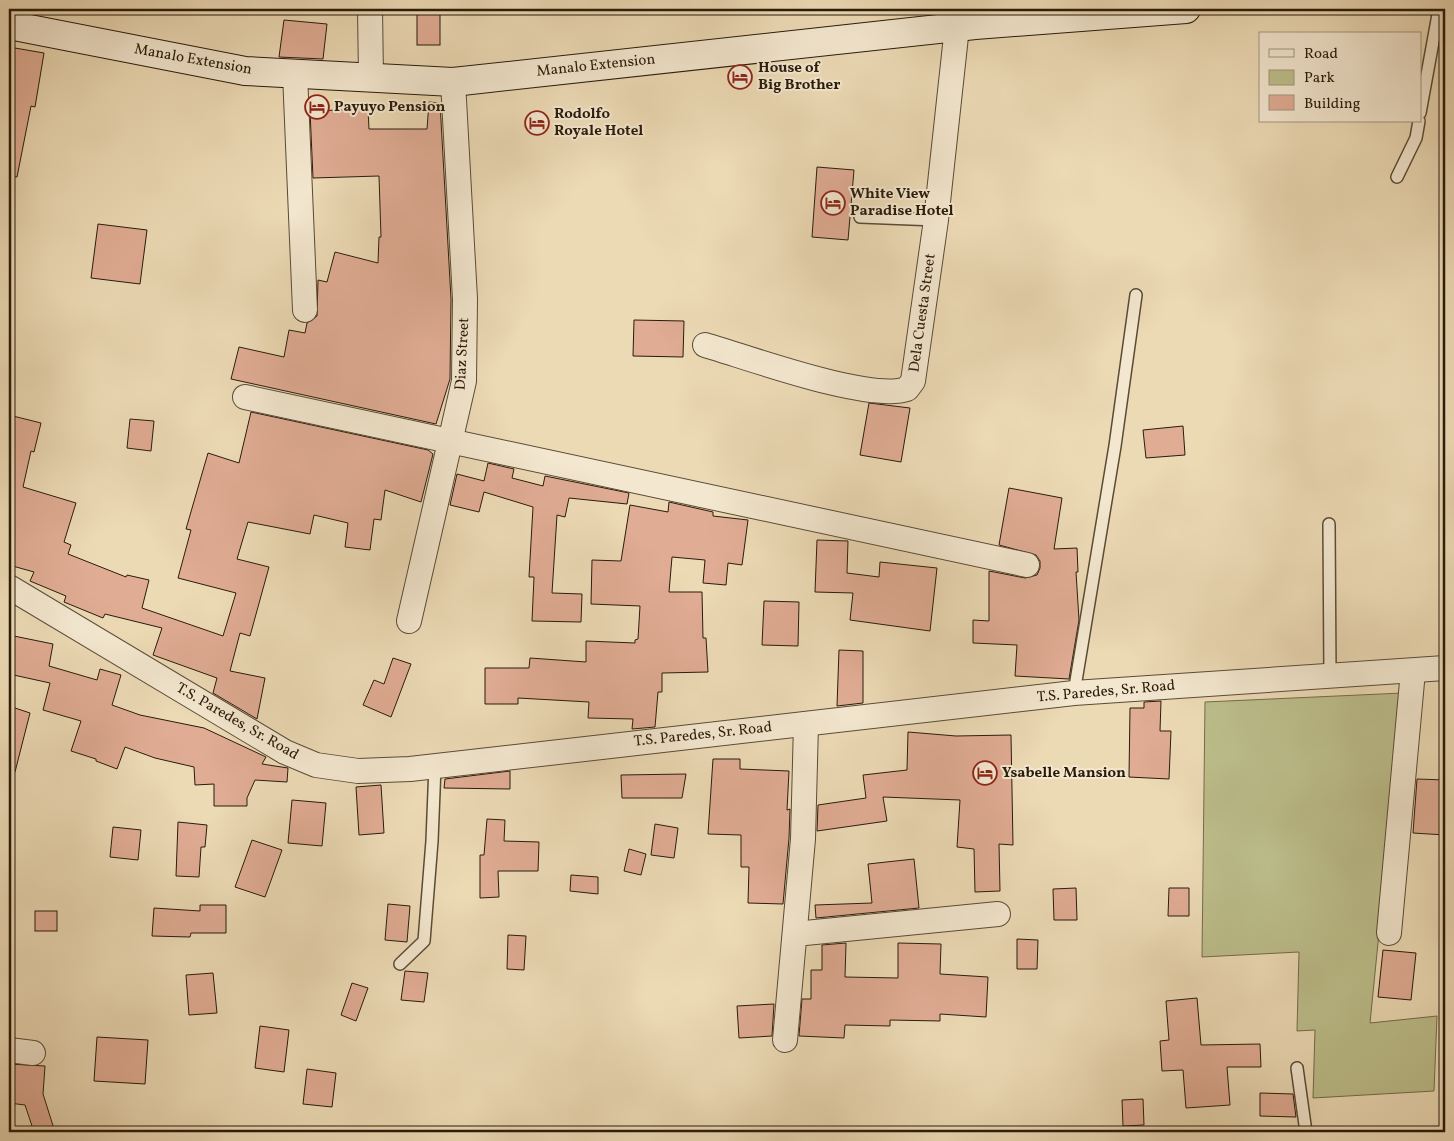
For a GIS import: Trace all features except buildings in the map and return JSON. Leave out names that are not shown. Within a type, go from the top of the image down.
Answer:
[{"type":"street","points":[[370,9],[372,77]]},
{"type":"street","name":"Manalo Extension","points":[[9,25],[245,71],[453,82],[969,20],[1186,9]]},
{"type":"street","name":"Dela Cuesta Street","points":[[705,345],[836,383],[886,392],[907,388],[916,370],[936,220],[969,20]]},
{"type":"street","points":[[295,74],[305,310]]},
{"type":"street","name":"Diaz Street","points":[[409,620],[449,442],[459,406],[465,361],[465,299],[453,82]]},
{"type":"street","points":[[245,397],[1028,565]]},
{"type":"street","name":"T.S. Paredes, Sr. Road","points":[[9,587],[285,752],[316,765],[358,771],[435,766],[1074,693],[1445,668]]},
{"type":"street","points":[[1389,933],[1413,671]]},
{"type":"street","points":[[786,1040],[803,838],[806,724]]},
{"type":"street","points":[[795,934],[998,914]]},
{"type":"street","points":[[9,1050],[33,1053]]},
{"type":"lane","points":[[1422,102],[1439,9]]},
{"type":"lane","points":[[1396,177],[1416,138],[1419,122]]},
{"type":"lane","points":[[860,217],[936,220]]},
{"type":"lane","points":[[1074,693],[1115,446],[1136,294]]},
{"type":"lane","points":[[1329,524],[1330,676]]},
{"type":"lane","points":[[400,964],[424,941],[432,841],[435,766]]},
{"type":"lane","points":[[1297,1068],[1306,1132]]},
{"type":"green space","points":[[1403,693],[1370,1023],[1437,1016],[1434,1091],[1313,1098],[1315,1030],[1297,1031],[1299,952],[1202,957],[1205,702]]},
{"type":"place","name":"House of Big Brother","points":[[740,77]]},
{"type":"place","name":"Payuyo Pension","points":[[317,107]]},
{"type":"place","name":"Rodolfo Royale Hotel","points":[[537,123]]},
{"type":"place","name":"White View Paradise Hotel","points":[[833,203]]},
{"type":"place","name":"Ysabelle Mansion","points":[[985,773]]}]
